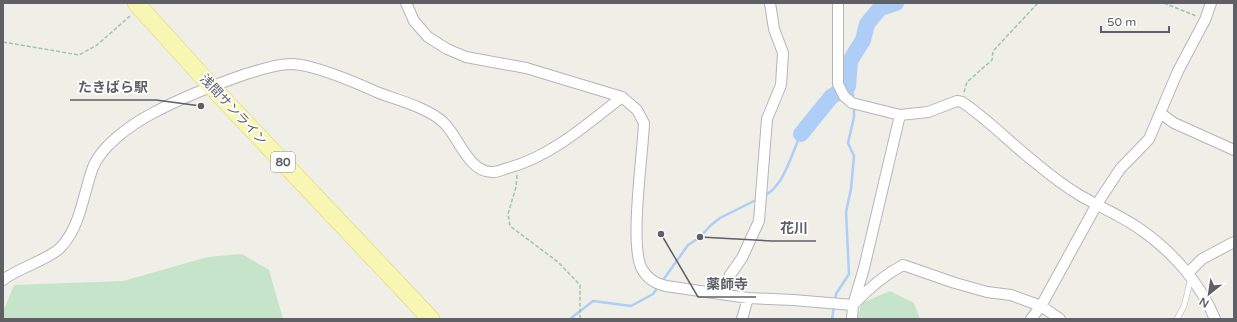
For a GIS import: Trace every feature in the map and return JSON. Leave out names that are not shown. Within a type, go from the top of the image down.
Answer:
[{"type":"main road","name":"浅間サンライン","points":[[138,5],[211,86],[431,319]]},
{"type":"street","points":[[406,3],[414,21],[428,37],[460,54],[526,68],[622,97],[637,110],[644,123],[636,225],[637,248],[641,268],[648,276],[660,285],[748,298],[853,305],[890,272],[903,265],[955,283],[987,292],[1011,294],[1041,306],[1060,319]]},
{"type":"street","points":[[723,294],[730,275],[742,258],[759,221],[767,119],[781,85],[783,53],[774,29],[770,3]]},
{"type":"street","points":[[838,3],[837,77],[839,89],[852,103],[900,115],[928,112],[957,101],[962,102],[1036,164],[1081,196],[1138,228],[1164,249],[1190,275],[1208,302],[1215,319]]},
{"type":"street","points":[[1031,319],[1041,306],[1097,204],[1120,169],[1148,139],[1178,71],[1205,20],[1211,3]]},
{"type":"street","points":[[3,280],[13,273],[59,249],[70,234],[86,193],[93,168],[118,136],[152,113],[211,86],[267,67],[292,64],[307,66],[358,84],[423,110],[443,122],[468,158],[484,169],[493,172],[518,165],[556,148],[622,97]]},
{"type":"street","points":[[1160,113],[1174,123],[1234,150]]},
{"type":"street","points":[[852,319],[853,305],[864,268],[900,115]]},
{"type":"street","points":[[1190,275],[1202,259],[1234,242]]},
{"type":"street","points":[[742,319],[748,298]]},
{"type":"lane","points":[[1177,319],[1184,306],[1190,275]]},
{"type":"path","points":[[962,102],[967,82],[992,60],[993,51],[1038,3]]},
{"type":"path","points":[[1164,3],[1205,20]]},
{"type":"path","points":[[3,42],[79,55],[97,45],[138,5]]},
{"type":"path","points":[[518,165],[516,188],[508,214],[510,226],[558,262],[580,285],[580,319]]},
{"type":"green space","points":[[242,254],[269,270],[283,319],[3,319],[3,312],[14,285],[123,281],[208,257]]},
{"type":"green space","points":[[890,291],[914,303],[920,319],[857,319],[862,303]]},
{"type":"waterway","points":[[801,134],[831,97],[848,86],[850,61],[863,40],[867,24],[880,8],[896,3]]},
{"type":"waterway","points":[[848,86],[853,94],[853,100]]},
{"type":"waterway","points":[[835,301],[836,294],[849,274],[846,212],[851,189],[854,156],[848,143],[854,117],[854,106]]},
{"type":"waterway","points":[[764,196],[771,191],[782,177],[801,134]]},
{"type":"waterway","points":[[661,283],[688,245],[700,237],[711,225],[720,218],[758,199]]},
{"type":"waterway","points":[[570,319],[593,301],[631,306],[653,294],[658,287]]},
{"type":"waterway","points":[[832,319],[834,306]]},
{"type":"place","name":"たきばら駅","points":[[201,106]]},
{"type":"place","name":"薬師寺","points":[[661,234]]},
{"type":"place","name":"花川","points":[[700,237]]}]
